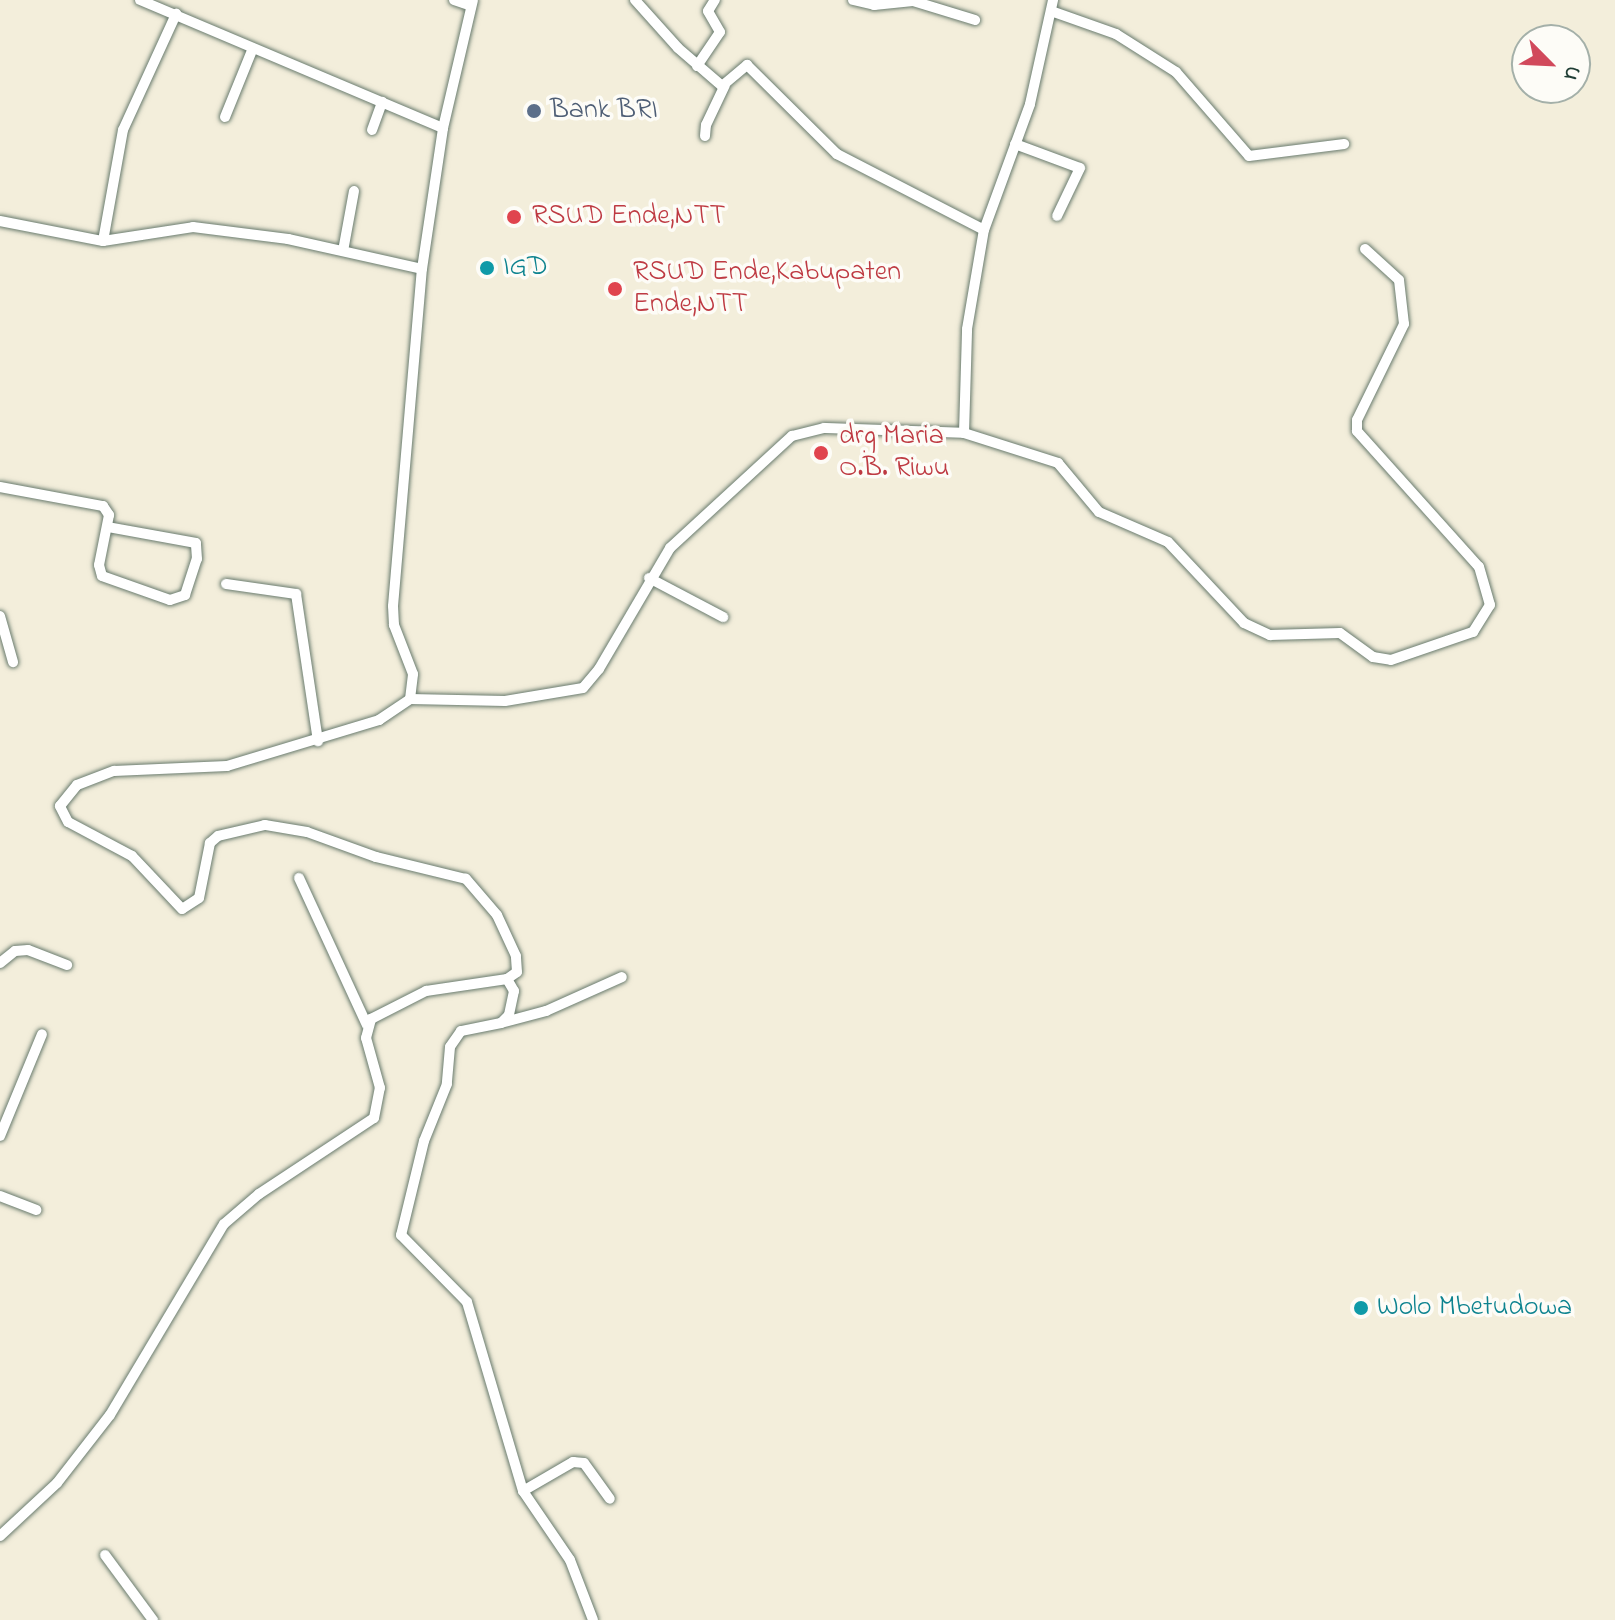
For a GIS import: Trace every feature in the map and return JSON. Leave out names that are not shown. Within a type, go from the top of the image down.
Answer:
[{"type":"street","points":[[140,0],[443,128]]},
{"type":"street","points":[[410,699],[413,674],[396,633],[393,606],[422,269],[443,128],[472,3],[454,0]]},
{"type":"street","points":[[635,0],[697,66],[725,85]]},
{"type":"street","points":[[697,66],[720,32],[708,11],[715,0]]},
{"type":"street","points":[[853,0],[874,5],[913,1],[975,20]]},
{"type":"street","points":[[964,433],[967,329],[984,230],[1042,62],[1052,6],[1116,34],[1176,72],[1249,156],[1344,144]]},
{"type":"street","points":[[103,241],[123,130],[176,14]]},
{"type":"street","points":[[225,117],[253,48]]},
{"type":"street","points":[[705,136],[725,85],[747,65],[837,154],[984,230]]},
{"type":"street","points":[[372,130],[382,102]]},
{"type":"street","points":[[1015,144],[1080,168],[1057,216]]},
{"type":"street","points":[[343,251],[354,191]]},
{"type":"street","points":[[0,221],[103,241],[193,227],[343,251],[422,269]]},
{"type":"street","points":[[367,1025],[377,1013],[426,991],[507,979],[519,965],[497,915],[466,879],[376,857],[307,832],[265,825],[218,836],[210,843],[199,898],[182,909],[132,856],[61,815],[68,791],[114,771],[211,768],[318,741],[379,720],[410,699],[505,701],[583,688],[599,669],[649,578],[670,548],[792,436],[824,428],[964,433],[1058,463],[1099,512],[1168,542],[1244,623],[1270,635],[1340,633],[1373,657],[1391,660],[1473,632],[1490,605],[1479,567],[1357,431],[1359,415],[1404,324],[1400,283],[1365,249]]},
{"type":"street","points":[[0,487],[103,506],[109,515],[99,565],[102,576],[170,600],[185,595],[197,559],[196,543],[108,527]]},
{"type":"street","points":[[649,578],[723,617]]},
{"type":"street","points":[[226,584],[296,594],[318,741]]},
{"type":"street","points":[[0,616],[13,662]]},
{"type":"street","points":[[0,1536],[57,1483],[110,1415],[224,1224],[259,1194],[356,1135],[374,1118],[380,1088],[366,1038],[367,1025],[299,878]]},
{"type":"street","points":[[0,963],[15,951],[28,950],[67,965]]},
{"type":"street","points":[[593,1620],[570,1560],[523,1491],[475,1317],[459,1292],[410,1249],[400,1222],[443,1099],[450,1047],[461,1031],[546,1011],[622,977]]},
{"type":"street","points":[[501,1023],[514,1002],[507,979]]},
{"type":"street","points":[[0,1136],[42,1034]]},
{"type":"street","points":[[0,1196],[36,1210]]},
{"type":"street","points":[[523,1491],[573,1462],[584,1463],[610,1499]]},
{"type":"street","points":[[105,1555],[153,1620]]},
{"type":"place","name":"Bank BRI","points":[[534,111]]},
{"type":"place","name":"RSUD Ende,NTT","points":[[514,217]]},
{"type":"place","name":"IGD","points":[[487,268]]},
{"type":"place","name":"RSUD Ende,Kabupaten Ende,NTT","points":[[615,289]]},
{"type":"place","name":"drg Maria O.B. Riwu","points":[[821,453]]},
{"type":"place","name":"Wolo Mbetudowa","points":[[1361,1308]]}]
